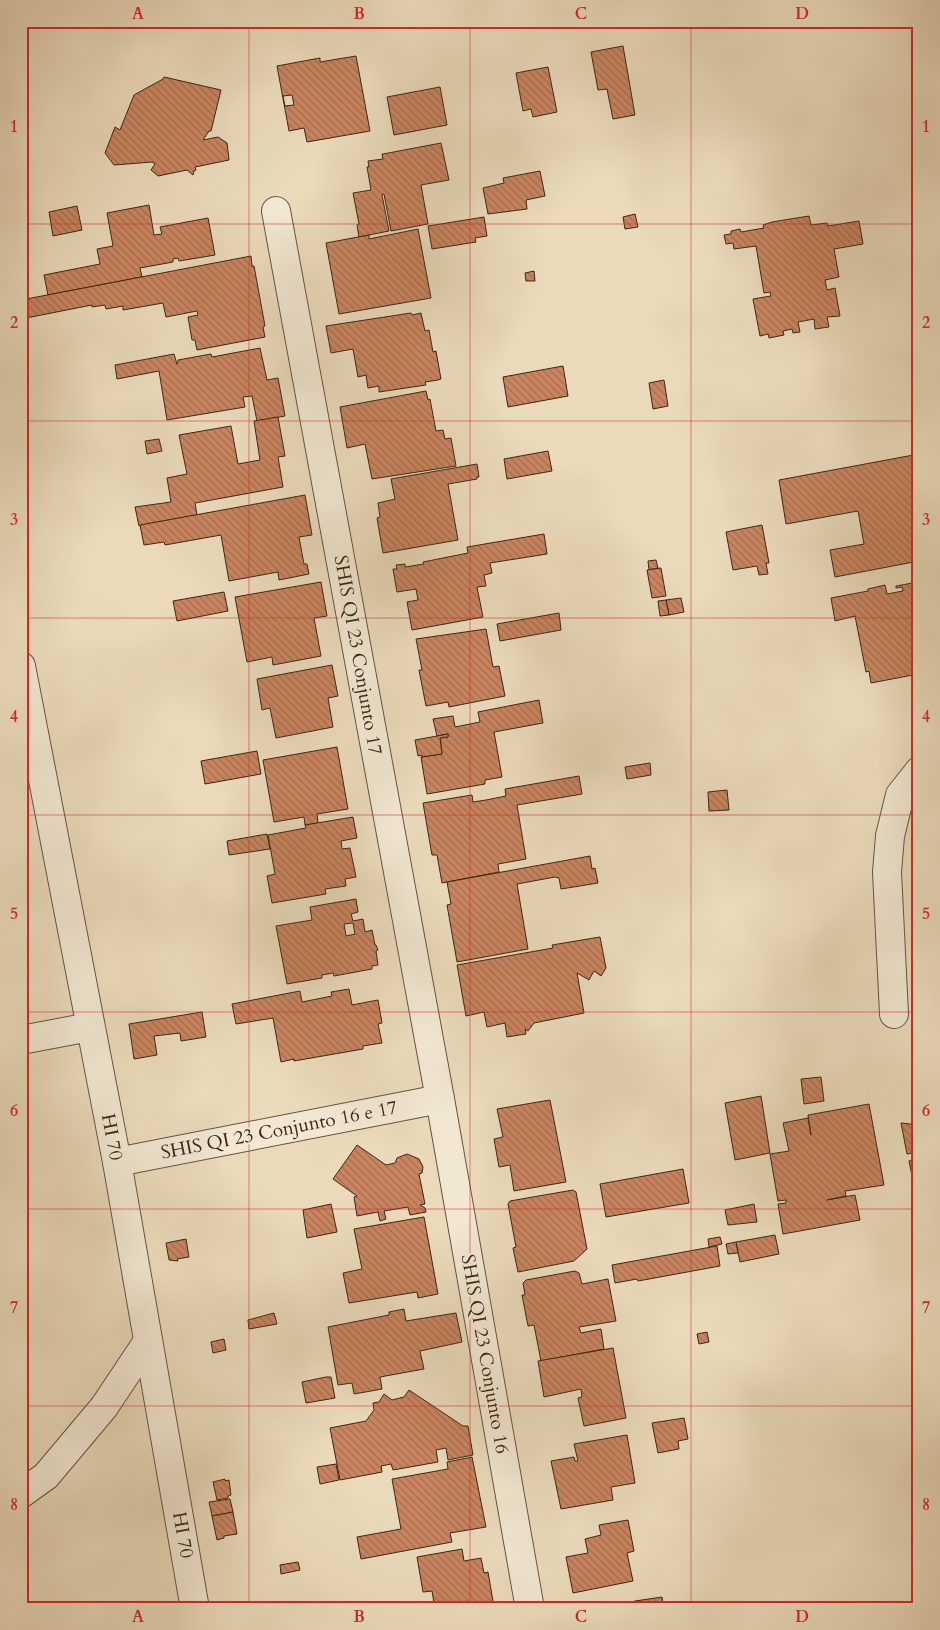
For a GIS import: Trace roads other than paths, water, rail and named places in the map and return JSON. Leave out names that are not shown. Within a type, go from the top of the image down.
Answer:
[{"type":"street","name":"SHIS QI 23 Conjunto 17","points":[[276,211],[440,1099]]},
{"type":"street","name":"HI 70","points":[[23,683],[117,1162],[195,1609]]},
{"type":"street","points":[[894,1014],[887,872],[890,836],[900,795],[919,771]]},
{"type":"street","points":[[21,1040],[90,1027]]},
{"type":"street","name":"SHIS QI 23 Conjunto 16 e 17","points":[[117,1162],[440,1099]]},
{"type":"street","name":"SHIS QI 23 Conjunto 16","points":[[440,1099],[530,1609]]},
{"type":"street","points":[[21,1494],[46,1476],[99,1414],[148,1341]]}]
